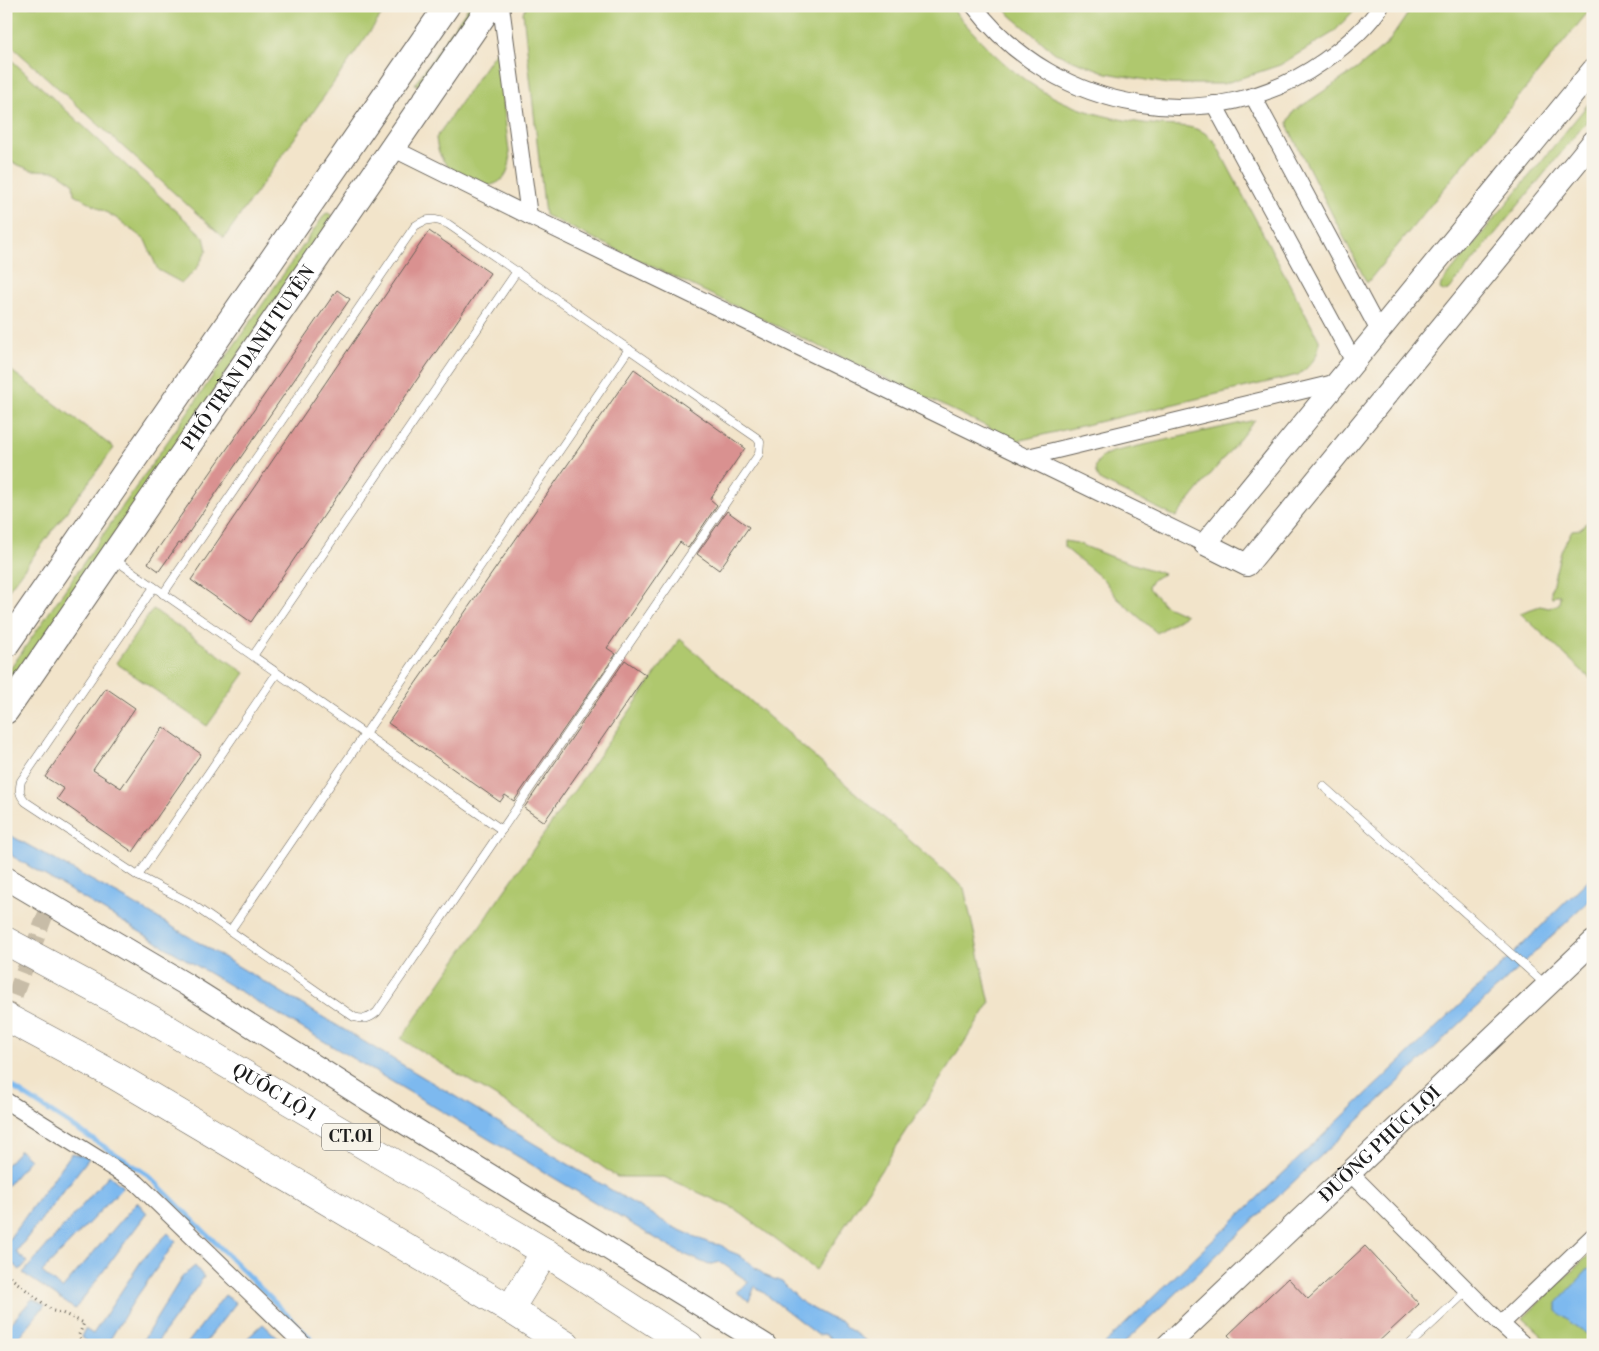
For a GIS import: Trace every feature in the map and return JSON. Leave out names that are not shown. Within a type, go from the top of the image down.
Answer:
[{"type":"highway","name":"QUỐC LỘ 1","points":[[6,941],[149,1018],[545,1252],[689,1345]]},
{"type":"highway","points":[[6,1017],[116,1076],[510,1309],[566,1345]]},
{"type":"highway","points":[[510,1309],[545,1252]]},
{"type":"main road","name":"PHỐ TRẦN DANH TUYÊN","points":[[6,645],[447,6]]},
{"type":"main road","name":"PHỐ TRẦN DANH TUYÊN","points":[[6,711],[490,6]]},
{"type":"main road","points":[[1593,70],[1205,544],[1247,565],[1593,142]]},
{"type":"main road","points":[[362,130],[392,148]]},
{"type":"main road","points":[[6,878],[188,985],[413,1128],[765,1345]]},
{"type":"main road","name":"ĐƯỜNG PHÚC LỢI","points":[[1168,1345],[1593,942]]},
{"type":"street","points":[[501,6],[529,216]]},
{"type":"street","points":[[974,6],[987,23],[1020,53],[1056,77],[1097,95],[1140,105],[1183,108],[1227,103],[1253,96],[1270,91],[1309,71],[1345,46],[1376,14],[1381,6]]},
{"type":"street","points":[[1253,96],[1379,331]]},
{"type":"street","points":[[1214,104],[1354,362]]},
{"type":"street","points":[[392,148],[1205,544]]},
{"type":"street","points":[[1028,458],[1338,382]]},
{"type":"street","points":[[6,1100],[137,1183],[304,1345]]},
{"type":"street","points":[[1350,1173],[1467,1291],[1524,1345]]},
{"type":"street","points":[[1501,1324],[1593,1236]]},
{"type":"lane","points":[[154,587],[21,781],[19,789],[21,797],[138,876],[190,903],[354,1017],[361,1019],[370,1018],[377,1012],[759,454],[760,442],[757,438],[448,224],[437,218],[424,220],[415,226],[163,594]]},
{"type":"lane","points":[[253,656],[517,271]]},
{"type":"lane","points":[[230,931],[629,349]]},
{"type":"lane","points":[[112,558],[502,830]]},
{"type":"lane","points":[[138,876],[277,673]]},
{"type":"lane","points":[[1323,786],[1547,986]]},
{"type":"lane","points":[[1409,1345],[1467,1291]]},
{"type":"path","points":[[6,1274],[53,1311],[84,1323],[78,1337],[87,1345]]},
{"type":"green space","points":[[6,6],[388,6],[224,238],[6,41]]},
{"type":"green space","points":[[469,6],[476,6],[421,87],[415,84]]},
{"type":"green space","points":[[527,6],[950,6],[979,39],[1010,68],[1044,92],[1063,102],[1093,113],[1159,125],[1183,126],[1207,134],[1215,142],[1319,340],[1316,356],[1298,375],[1017,441],[545,215],[523,12]]},
{"type":"green space","points":[[1004,6],[1358,6],[1334,32],[1280,65],[1223,84],[1168,84],[1107,73],[1055,53],[1010,15]]},
{"type":"green space","points":[[1413,6],[1593,6],[1367,283],[1289,129],[1288,122],[1294,111],[1357,69],[1388,43]]},
{"type":"green space","points":[[497,50],[510,160],[503,179],[495,184],[484,186],[452,170],[446,164],[441,157],[436,138]]},
{"type":"green space","points":[[6,55],[204,237],[207,250],[197,268],[182,283],[158,270],[145,240],[116,218],[74,194],[73,183],[56,171],[31,170],[6,160]]},
{"type":"green space","points":[[1593,98],[1593,114],[1449,290],[1443,291],[1440,289],[1441,284]]},
{"type":"green space","points":[[328,213],[333,218],[6,691],[6,675],[325,214]]},
{"type":"green space","points":[[9,369],[114,448],[6,593],[6,373]]},
{"type":"green space","points":[[1255,420],[1176,517],[1101,481],[1097,476],[1096,467],[1099,460],[1112,452]]},
{"type":"green space","points":[[1593,516],[1593,681],[1520,613],[1540,606],[1549,608],[1559,604],[1560,595],[1555,595],[1552,598],[1551,591],[1561,551],[1572,530],[1581,529]]},
{"type":"green space","points":[[1064,541],[1077,543],[1109,556],[1164,574],[1153,579],[1148,587],[1164,605],[1186,615],[1157,633],[1117,598],[1103,579],[1064,547]]},
{"type":"green space","points":[[153,609],[245,673],[207,726],[116,663]]},
{"type":"green space","points":[[680,639],[964,888],[990,1003],[816,1270],[735,1209],[664,1177],[617,1177],[547,1128],[401,1039]]},
{"type":"green space","points":[[1593,1251],[1593,1345],[1552,1345],[1523,1318]]},
{"type":"water","points":[[6,833],[131,902],[673,1227],[709,1243],[721,1245],[739,1255],[766,1276],[782,1282],[804,1304],[832,1319],[841,1321],[846,1327],[872,1345],[839,1345],[824,1334],[818,1335],[755,1286],[749,1301],[736,1292],[749,1282],[720,1262],[709,1265],[677,1251],[12,856]]},
{"type":"water","points":[[1593,875],[1593,897],[1122,1345],[1103,1345],[1508,959]]},
{"type":"water","points":[[20,1150],[30,1159],[6,1187],[6,1165]]},
{"type":"water","points":[[72,1153],[89,1158],[16,1252],[27,1262],[20,1270],[6,1258],[6,1243]]},
{"type":"water","points":[[109,1175],[123,1187],[42,1272],[62,1289],[137,1202],[147,1213],[75,1309],[23,1273]]},
{"type":"water","points":[[168,1233],[176,1241],[133,1302],[109,1341],[113,1345],[91,1345],[81,1337],[85,1329],[93,1334],[142,1260]]},
{"type":"water","points":[[1593,1264],[1593,1338],[1557,1311],[1557,1303]]},
{"type":"water","points":[[195,1266],[204,1277],[155,1345],[140,1345],[182,1277]]},
{"type":"water","points":[[225,1295],[236,1303],[203,1345],[186,1345]]},
{"type":"water","points":[[32,1299],[45,1305],[16,1341],[12,1345],[6,1345],[6,1329]]},
{"type":"water","points":[[263,1324],[283,1343],[281,1345],[240,1345]]},
{"type":"building","points":[[429,231],[490,273],[251,622],[191,580]]},
{"type":"building","points":[[337,290],[350,299],[181,544],[179,543],[159,571],[148,563]]},
{"type":"building","points":[[634,369],[745,448],[710,499],[717,505],[688,548],[680,542],[607,648],[616,654],[514,801],[505,795],[500,802],[388,723]]},
{"type":"building","points":[[727,511],[749,527],[719,570],[697,554]]},
{"type":"building","points":[[625,660],[646,675],[544,822],[524,808]]},
{"type":"building","points":[[106,688],[135,708],[93,770],[121,788],[163,727],[201,754],[133,852],[57,799],[64,789],[45,777]]},
{"type":"building","points":[[1365,1246],[1419,1304],[1375,1345],[1349,1345],[1343,1339],[1337,1345],[1237,1345],[1228,1335],[1288,1278],[1308,1299]]},
{"type":"waterway","points":[[6,1083],[148,1175],[317,1345]]},
{"type":"tunnel","points":[[6,1018],[50,903]]}]
